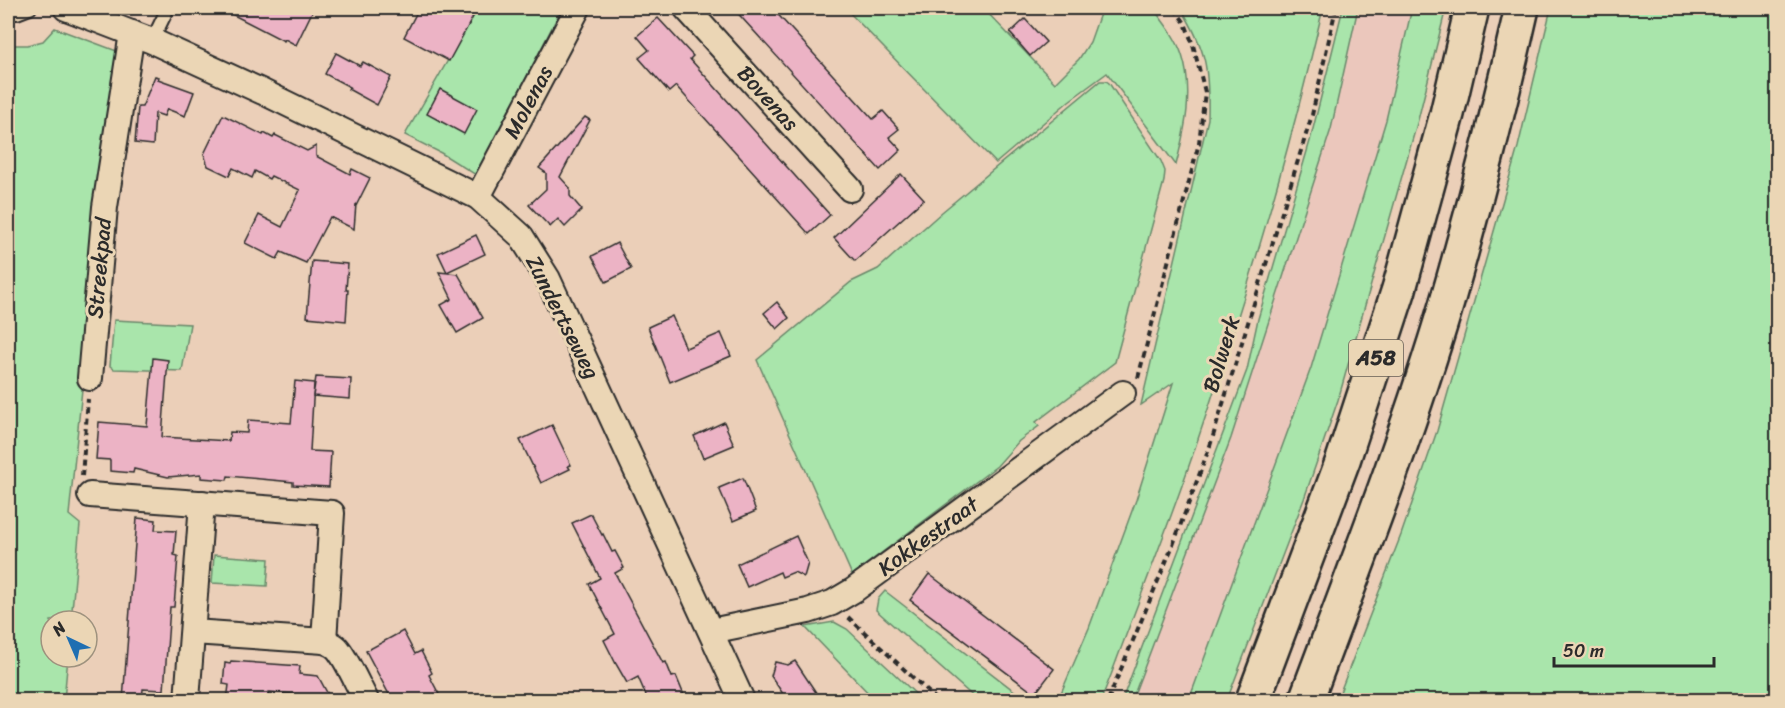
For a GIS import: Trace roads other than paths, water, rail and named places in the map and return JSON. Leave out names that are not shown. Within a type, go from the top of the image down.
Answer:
[{"type":"highway","name":"A58","points":[[1253,700],[1343,460],[1395,301],[1447,114],[1472,8]]},
{"type":"highway","name":"A58","points":[[1306,700],[1392,472],[1447,303],[1498,112],[1522,8]]},
{"type":"street","name":"Zundertseweg","points":[[66,8],[142,37],[263,92],[478,197],[521,236],[548,279],[742,700]]},
{"type":"street","name":"Molenas","points":[[478,197],[578,8]]},
{"type":"street","name":"Bovenas","points":[[686,8],[850,189]]},
{"type":"street","name":"Streekpad","points":[[90,378],[105,207],[142,37]]},
{"type":"street","name":"Kokkestraat","points":[[711,631],[808,611],[832,603],[855,590],[1123,393]]},
{"type":"street","points":[[90,495],[332,513],[324,641]]},
{"type":"street","points":[[187,700],[202,503]]},
{"type":"street","points":[[193,632],[324,641],[335,646],[339,651],[366,700]]},
{"type":"lane","points":[[8,13],[17,14],[30,8]]},
{"type":"lane","points":[[142,37],[168,8]]}]
